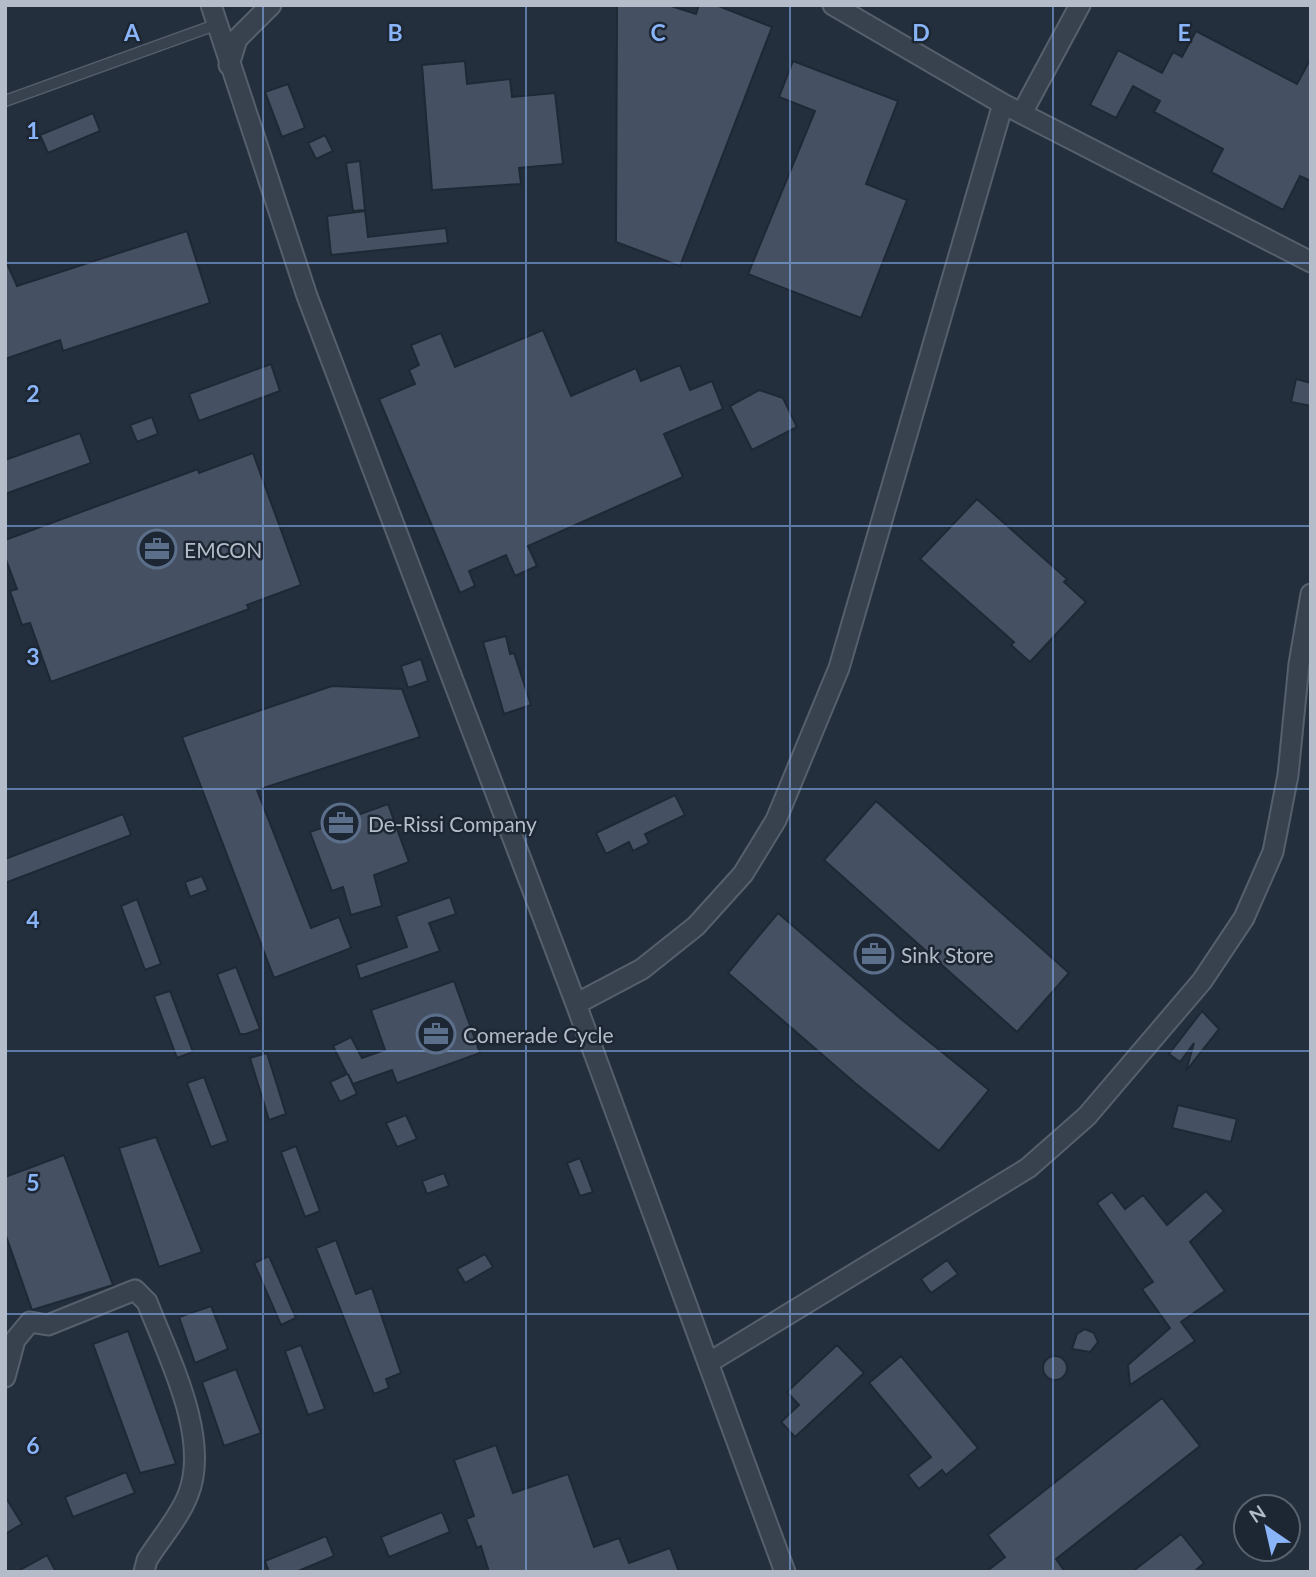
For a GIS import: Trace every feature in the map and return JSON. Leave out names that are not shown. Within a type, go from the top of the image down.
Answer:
[{"type":"street","points":[[211,5],[307,296],[576,1004],[785,1572]]},
{"type":"street","points":[[229,65],[237,39],[271,5]]},
{"type":"street","points":[[833,5],[1003,104],[1311,262]]},
{"type":"street","points":[[1022,113],[1080,5]]},
{"type":"street","points":[[576,1004],[642,969],[696,926],[743,874],[776,820],[839,668],[1003,104]]},
{"type":"street","points":[[708,1363],[1028,1168],[1087,1116],[1202,981],[1244,918],[1273,852],[1288,775],[1311,594]]},
{"type":"street","points":[[5,1377],[15,1340],[30,1322],[48,1325],[135,1290],[147,1303],[189,1416],[195,1453],[189,1493],[148,1560],[144,1572]]},
{"type":"lane","points":[[5,101],[218,24]]},
{"type":"building","points":[[617,5],[668,5],[696,14],[699,5],[716,5],[772,27],[680,266],[616,242]]},
{"type":"building","points":[[1196,31],[1297,84],[1311,58],[1311,181],[1300,176],[1283,210],[1211,172],[1223,149],[1154,112],[1160,101],[1133,86],[1116,118],[1090,105],[1118,50],[1162,73],[1173,52],[1182,57]]},
{"type":"building","points":[[465,61],[467,84],[510,79],[512,97],[555,93],[563,164],[519,168],[521,184],[432,190],[422,65]]},
{"type":"building","points":[[793,61],[898,101],[866,184],[907,200],[861,318],[748,274],[815,111],[779,97]]},
{"type":"building","points":[[288,84],[305,128],[282,137],[265,92]]},
{"type":"building","points":[[93,113],[100,131],[48,153],[40,135]]},
{"type":"building","points":[[325,135],[333,151],[316,159],[308,143]]},
{"type":"building","points":[[360,161],[365,210],[353,211],[346,163]]},
{"type":"building","points":[[365,211],[368,237],[446,228],[448,243],[331,255],[327,216]]},
{"type":"building","points":[[187,231],[210,303],[63,351],[60,340],[5,359],[5,259],[17,286]]},
{"type":"building","points":[[543,330],[571,396],[636,368],[641,381],[680,365],[690,390],[712,381],[723,409],[664,434],[683,477],[528,546],[537,566],[515,576],[506,555],[469,571],[475,586],[460,593],[379,399],[415,384],[409,370],[419,365],[411,345],[441,333],[455,367]]},
{"type":"building","points":[[271,364],[280,391],[199,421],[189,394]]},
{"type":"building","points":[[1296,379],[1311,383],[1311,406],[1291,402]]},
{"type":"building","points":[[759,390],[783,398],[797,427],[752,450],[730,406]]},
{"type":"building","points":[[152,417],[158,434],[137,442],[130,425]]},
{"type":"building","points":[[80,433],[91,463],[5,494],[5,460]]},
{"type":"building","points":[[253,453],[301,585],[247,605],[249,609],[51,682],[30,623],[22,625],[10,591],[17,589],[5,557],[5,540],[198,469],[199,473]]},
{"type":"building","points":[[977,499],[1067,579],[1064,582],[1086,602],[1030,662],[1011,645],[1014,642],[920,559]]},
{"type":"building","points":[[506,636],[510,654],[514,653],[531,705],[504,714],[483,642]]},
{"type":"building","points":[[421,659],[428,681],[408,688],[401,666]]},
{"type":"building","points":[[332,686],[402,689],[420,737],[257,790],[311,928],[339,917],[351,948],[274,978],[182,737]]},
{"type":"building","points":[[675,795],[685,815],[645,834],[649,843],[633,851],[629,842],[606,854],[596,833]]},
{"type":"building","points":[[876,801],[1069,973],[1017,1032],[824,860]]},
{"type":"building","points":[[388,804],[409,862],[374,875],[382,906],[351,915],[343,887],[332,891],[310,832]]},
{"type":"building","points":[[123,814],[131,835],[5,883],[5,859]]},
{"type":"building","points":[[202,876],[208,890],[190,897],[185,882]]},
{"type":"building","points":[[450,897],[456,914],[429,923],[440,951],[360,979],[356,965],[407,947],[396,916]]},
{"type":"building","points":[[137,899],[161,964],[145,970],[121,906]]},
{"type":"building","points":[[778,913],[901,1019],[989,1090],[939,1151],[855,1083],[728,973]]},
{"type":"building","points":[[236,967],[260,1029],[246,1034],[240,1034],[217,974]]},
{"type":"building","points":[[454,981],[480,1053],[397,1083],[392,1070],[353,1084],[348,1074],[357,1094],[340,1102],[330,1082],[347,1074],[333,1046],[351,1037],[362,1058],[385,1050],[371,1010]]},
{"type":"building","points":[[170,991],[193,1052],[177,1058],[154,996]]},
{"type":"building","points":[[1202,1011],[1219,1029],[1186,1071],[1194,1043],[1180,1062],[1169,1054]]},
{"type":"building","points":[[267,1053],[286,1114],[269,1120],[250,1058]]},
{"type":"building","points":[[204,1077],[228,1141],[211,1147],[187,1083]]},
{"type":"building","points":[[1178,1105],[1237,1119],[1231,1142],[1172,1128]]},
{"type":"building","points":[[406,1115],[417,1139],[397,1147],[386,1123]]},
{"type":"building","points":[[156,1137],[202,1252],[159,1267],[119,1148]]},
{"type":"building","points":[[296,1146],[320,1211],[305,1217],[281,1152]]},
{"type":"building","points":[[64,1155],[113,1285],[32,1310],[5,1233],[5,1177]]},
{"type":"building","points":[[580,1158],[593,1192],[580,1196],[567,1163]]},
{"type":"building","points":[[444,1173],[449,1186],[427,1194],[422,1181]]},
{"type":"building","points":[[1206,1191],[1224,1211],[1190,1242],[1225,1291],[1181,1322],[1195,1341],[1130,1385],[1128,1365],[1170,1328],[1142,1289],[1153,1282],[1097,1203],[1112,1192],[1125,1209],[1143,1195],[1167,1225]]},
{"type":"building","points":[[336,1240],[356,1294],[372,1288],[401,1373],[386,1379],[389,1388],[374,1394],[316,1248]]},
{"type":"building","points":[[485,1254],[493,1267],[465,1283],[457,1269]]},
{"type":"building","points":[[269,1256],[296,1318],[281,1325],[254,1263]]},
{"type":"building","points":[[947,1260],[958,1274],[931,1293],[921,1279]]},
{"type":"building","points":[[211,1306],[228,1349],[195,1363],[179,1317]]},
{"type":"building","points":[[1085,1329],[1094,1333],[1098,1342],[1090,1352],[1072,1349],[1077,1334]]},
{"type":"building","points":[[128,1331],[176,1464],[140,1473],[93,1344]]},
{"type":"building","points":[[301,1345],[325,1409],[308,1415],[285,1351]]},
{"type":"building","points":[[837,1345],[864,1373],[795,1437],[781,1422],[799,1405],[787,1392]]},
{"type":"building","points":[[901,1356],[978,1448],[946,1475],[942,1470],[919,1489],[908,1475],[931,1457],[869,1383]]},
{"type":"building","points":[[1055,1356],[1063,1360],[1067,1368],[1063,1376],[1055,1380],[1047,1376],[1043,1368],[1047,1360]]},
{"type":"building","points":[[236,1369],[261,1433],[224,1446],[202,1382]]},
{"type":"building","points":[[1162,1398],[1200,1446],[1056,1559],[1065,1572],[986,1572],[1005,1557],[988,1535]]},
{"type":"building","points":[[496,1445],[513,1493],[568,1474],[594,1547],[619,1538],[629,1563],[670,1548],[679,1572],[489,1572],[481,1546],[477,1548],[466,1519],[474,1516],[454,1460]]},
{"type":"building","points":[[126,1472],[135,1493],[73,1517],[65,1497]]},
{"type":"building","points":[[5,1496],[22,1524],[5,1534]]},
{"type":"building","points":[[442,1512],[450,1532],[389,1557],[381,1537]]},
{"type":"building","points":[[1181,1534],[1204,1563],[1194,1572],[1132,1572]]},
{"type":"building","points":[[326,1536],[334,1556],[296,1572],[269,1572],[265,1561]]},
{"type":"building","points":[[47,1555],[56,1572],[16,1572]]},
{"type":"place","name":"EMCON","points":[[157,549]]},
{"type":"place","name":"De-Rissi Company","points":[[341,823]]},
{"type":"place","name":"Sink Store","points":[[874,954]]},
{"type":"place","name":"Comerade Cycle","points":[[436,1034]]}]
